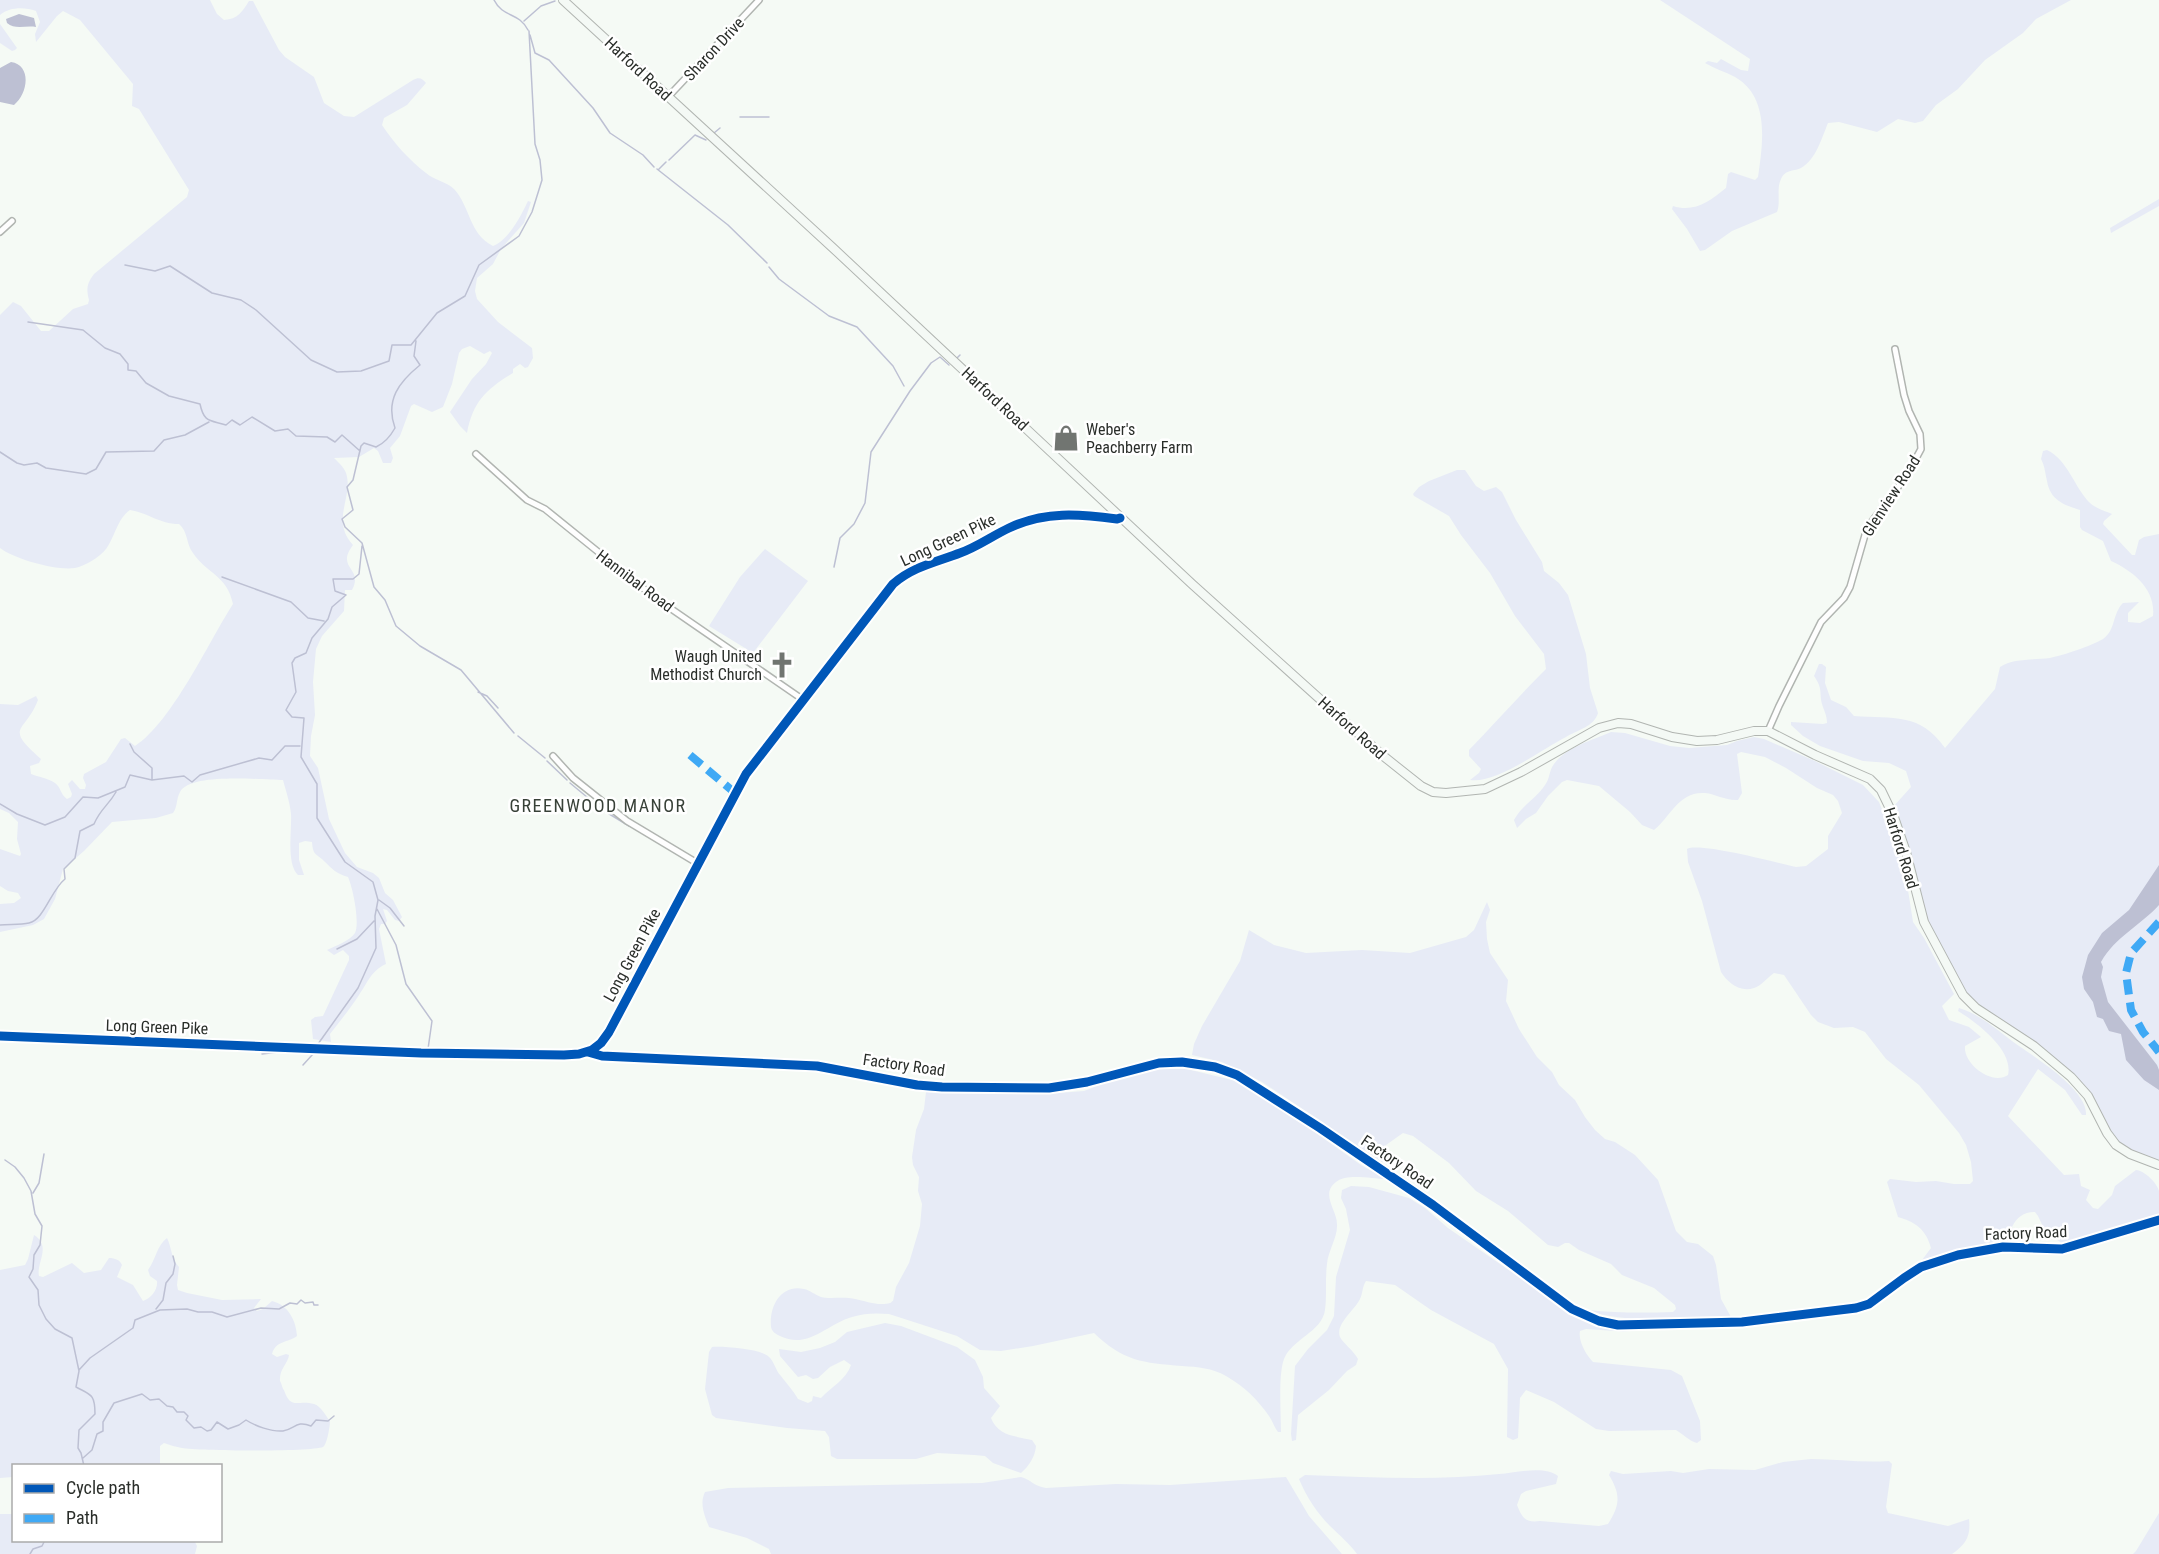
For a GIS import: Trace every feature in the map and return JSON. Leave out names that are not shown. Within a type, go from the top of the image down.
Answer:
[{"type":"main road","name":"Harford Road","points":[[563,0],[867,280],[1120,518],[1411,779],[1430,790],[1456,793],[1490,787],[1611,724],[1631,724],[1672,737],[1697,741],[1717,740],[1754,730],[1768,731],[1815,755],[1862,774],[1878,787],[1887,801],[1903,844],[1924,922],[1966,999],[2041,1051],[2071,1077],[2088,1096],[2107,1133],[2116,1145],[2130,1154],[2159,1165]]},
{"type":"main road","name":"Long Green Pike","points":[[0,1036],[469,1054],[564,1055],[588,1052],[597,1046],[609,1032],[746,774],[885,593],[910,572],[968,550],[1011,527],[1036,518],[1071,514],[1120,518]]},
{"type":"street","name":"Sharon Drive","points":[[668,98],[759,0]]},
{"type":"street","points":[[0,232],[12,221]]},
{"type":"street","name":"Glenview Road","points":[[1768,731],[1821,622],[1844,598],[1850,587],[1867,528],[1907,475],[1921,449],[1920,434],[1904,395],[1895,349]]},
{"type":"street","name":"Hannibal Road","points":[[476,454],[527,500],[545,509],[654,597],[802,699]]},
{"type":"street","points":[[553,756],[573,778],[627,821],[697,863]]},
{"type":"street","name":"Factory Road","points":[[588,1052],[602,1056],[817,1066],[911,1084],[942,1087],[1049,1088],[1087,1082],[1159,1062],[1182,1062],[1215,1067],[1248,1081],[1402,1183],[1572,1309],[1599,1322],[1618,1325],[1742,1322],[1856,1308],[1869,1304],[1921,1268],[1958,1255],[2003,1247],[2062,1250],[2159,1220]]},
{"type":"shaded area","points":[[0,0],[210,0],[217,14],[224,20],[236,16],[242,12],[249,1],[253,1],[279,50],[285,57],[314,77],[324,103],[344,116],[354,117],[415,79],[420,78],[425,81],[426,83],[407,105],[384,118],[382,125],[414,163],[429,175],[454,189],[474,227],[485,241],[493,246],[504,239],[517,222],[528,201],[531,202],[524,223],[501,249],[493,264],[477,278],[475,291],[477,299],[498,322],[532,348],[533,358],[528,367],[525,368],[520,364],[513,369],[513,373],[482,397],[473,412],[467,433],[450,412],[492,353],[490,351],[484,354],[470,346],[462,349],[443,407],[432,412],[414,404],[411,406],[400,436],[390,448],[393,458],[391,463],[383,463],[378,451],[374,448],[359,457],[334,458],[345,471],[348,482],[343,527],[353,545],[347,559],[355,582],[352,590],[345,590],[344,611],[322,636],[316,649],[313,682],[315,715],[310,756],[318,768],[329,819],[345,853],[357,867],[379,878],[385,893],[393,900],[402,917],[399,921],[395,920],[387,910],[383,909],[387,921],[381,924],[379,929],[386,964],[373,973],[330,1034],[331,1042],[313,1039],[311,1020],[323,1016],[349,960],[349,956],[343,950],[334,955],[327,950],[346,941],[355,933],[357,922],[354,897],[348,877],[335,871],[315,854],[312,842],[299,843],[299,860],[304,875],[298,875],[294,870],[290,846],[290,810],[283,780],[228,778],[198,782],[186,786],[180,792],[173,813],[156,818],[112,822],[63,869],[55,899],[44,919],[33,925],[0,932],[0,904],[14,903],[21,898],[18,893],[0,886],[0,849],[20,856],[21,854],[17,839],[18,822],[9,813],[0,809],[0,704],[18,705],[36,696],[38,700],[33,711],[20,730],[23,740],[41,759],[39,763],[30,766],[31,774],[55,783],[67,799],[72,794],[68,784],[72,780],[80,789],[85,789],[84,774],[106,762],[121,739],[125,738],[135,746],[149,735],[176,701],[233,604],[226,587],[193,553],[184,530],[179,524],[166,522],[137,511],[130,510],[126,514],[103,552],[88,563],[75,568],[58,568],[36,563],[0,548],[0,315],[13,302],[21,306],[41,331],[49,331],[73,309],[88,304],[88,286],[94,274],[187,197],[189,190],[139,109],[132,106],[133,84],[80,20],[63,11],[36,42],[35,34],[40,22],[36,11],[17,8],[0,15]]},
{"type":"shaded area","points":[[1660,0],[2071,0],[2036,19],[2023,33],[1985,60],[1958,89],[1936,105],[1923,121],[1915,123],[1898,119],[1877,132],[1839,122],[1828,123],[1811,160],[1801,168],[1787,172],[1781,179],[1777,212],[1732,231],[1705,250],[1700,251],[1672,209],[1673,206],[1695,207],[1708,201],[1726,188],[1728,174],[1731,172],[1755,180],[1758,177],[1762,122],[1754,96],[1746,86],[1735,77],[1705,63],[1708,61],[1717,63],[1721,59],[1741,70],[1748,71],[1750,59]]},
{"type":"shaded area","points":[[0,24],[17,48],[15,50],[12,51],[0,43]]},
{"type":"shaded area","points":[[2159,199],[2159,206],[2111,233],[2110,228]]},
{"type":"shaded area","points":[[2047,450],[2066,467],[2090,503],[2112,514],[2103,524],[2132,555],[2135,555],[2139,540],[2159,534],[2159,1161],[2134,1152],[2117,1141],[2063,1066],[2025,1036],[1981,1007],[1966,993],[1927,921],[1893,807],[1911,787],[1906,771],[1889,763],[1863,761],[1820,746],[1803,736],[1791,725],[1791,722],[1827,723],[1820,687],[1814,676],[1819,664],[1822,664],[1826,667],[1825,683],[1831,700],[1846,707],[1854,716],[1893,718],[1916,723],[1936,736],[1945,748],[1995,689],[2000,667],[2017,661],[2056,657],[2098,642],[2110,631],[2123,603],[2139,602],[2128,613],[2128,622],[2140,623],[2153,616],[2151,597],[2147,589],[2135,576],[2111,561],[2103,541],[2082,530],[2080,510],[2063,504],[2051,493],[2041,459],[2043,451]]},
{"type":"shaded area","points":[[1457,470],[1465,470],[1476,486],[1484,491],[1496,487],[1502,492],[1542,562],[1544,571],[1559,583],[1568,595],[1586,654],[1590,688],[1598,713],[1593,722],[1585,728],[1506,771],[1481,780],[1470,780],[1481,769],[1469,756],[1469,750],[1546,669],[1544,654],[1515,616],[1490,573],[1449,516],[1413,494],[1429,481]]},
{"type":"shaded area","points":[[765,549],[808,581],[753,653],[709,626],[740,577]]},
{"type":"shaded area","points":[[1611,732],[1625,733],[1670,746],[1689,748],[1727,745],[1754,737],[1764,739],[1863,785],[1879,802],[1897,847],[1913,922],[1954,994],[1942,1006],[1949,1020],[1969,1027],[1981,1037],[1965,1046],[1969,1060],[1980,1071],[1994,1078],[2008,1075],[2008,1066],[2000,1047],[1983,1029],[1958,1011],[1959,1008],[1983,1019],[2060,1076],[2079,1095],[2086,1115],[2082,1115],[2065,1090],[2038,1069],[2008,1116],[2064,1175],[2079,1174],[2081,1186],[2090,1190],[2086,1200],[2093,1208],[2098,1209],[2112,1195],[2115,1186],[2136,1170],[2147,1175],[2158,1188],[2159,1216],[2145,1218],[2063,1244],[2047,1235],[2038,1216],[2035,1212],[2031,1212],[2021,1216],[2012,1227],[2025,1242],[1985,1245],[1922,1260],[1931,1248],[1929,1241],[1919,1227],[1898,1217],[1887,1182],[1890,1179],[1970,1184],[1973,1181],[1971,1162],[1966,1145],[1959,1133],[1919,1085],[1886,1059],[1865,1032],[1853,1027],[1834,1028],[1818,1022],[1784,975],[1774,973],[1759,985],[1749,989],[1734,986],[1727,979],[1721,972],[1702,901],[1688,862],[1687,849],[1707,848],[1796,867],[1806,866],[1828,849],[1828,836],[1842,813],[1838,801],[1833,795],[1765,757],[1741,752],[1737,754],[1742,793],[1738,800],[1696,793],[1682,800],[1654,830],[1642,825],[1599,786],[1567,780],[1548,796],[1536,813],[1517,828],[1514,820],[1545,785],[1552,766],[1559,758],[1580,745]]},
{"type":"shaded area","points":[[1487,902],[1490,910],[1486,922],[1490,953],[1508,980],[1506,1001],[1519,1029],[1537,1057],[1552,1072],[1559,1085],[1575,1100],[1595,1130],[1605,1139],[1615,1142],[1635,1155],[1658,1180],[1676,1231],[1687,1242],[1698,1244],[1713,1256],[1721,1299],[1731,1317],[1638,1319],[1602,1315],[1587,1310],[1651,1313],[1673,1312],[1676,1309],[1675,1305],[1654,1288],[1622,1275],[1611,1264],[1569,1243],[1558,1247],[1548,1245],[1508,1211],[1476,1191],[1449,1163],[1413,1136],[1403,1133],[1386,1145],[1385,1159],[1382,1162],[1262,1082],[1222,1062],[1192,1055],[1202,1026],[1240,961],[1249,930],[1274,945],[1306,953],[1362,950],[1410,953],[1466,937],[1474,930]]},
{"type":"shaded area","points":[[1157,1068],[1187,1069],[1236,1081],[1295,1118],[1361,1165],[1386,1179],[1346,1178],[1331,1187],[1329,1197],[1337,1229],[1327,1264],[1325,1310],[1323,1318],[1313,1330],[1293,1346],[1284,1359],[1280,1384],[1281,1432],[1278,1432],[1255,1399],[1239,1384],[1226,1376],[1205,1368],[1156,1364],[1134,1359],[1114,1350],[1094,1333],[1001,1351],[980,1350],[957,1336],[889,1314],[870,1314],[843,1320],[800,1340],[780,1336],[772,1330],[771,1319],[774,1304],[783,1293],[796,1288],[827,1298],[849,1298],[880,1304],[893,1301],[896,1287],[909,1263],[920,1226],[922,1204],[918,1191],[919,1177],[912,1157],[926,1092],[1046,1094],[1084,1091],[1115,1079]]},
{"type":"shaded area","points":[[1351,1186],[1369,1187],[1409,1198],[1425,1208],[1448,1228],[1571,1313],[1601,1328],[1630,1332],[1586,1329],[1580,1331],[1580,1339],[1583,1348],[1593,1362],[1671,1370],[1682,1376],[1700,1421],[1701,1440],[1694,1442],[1676,1430],[1609,1431],[1596,1429],[1554,1402],[1526,1390],[1520,1398],[1518,1438],[1513,1440],[1507,1437],[1508,1369],[1494,1344],[1431,1310],[1395,1285],[1366,1281],[1360,1299],[1343,1322],[1339,1332],[1341,1339],[1358,1359],[1356,1365],[1298,1415],[1296,1440],[1292,1441],[1295,1366],[1327,1330],[1334,1316],[1336,1277],[1350,1230],[1346,1209],[1341,1198],[1342,1190]]},
{"type":"shaded area","points":[[34,1235],[39,1239],[43,1249],[39,1276],[43,1277],[72,1263],[84,1273],[101,1270],[109,1258],[113,1258],[122,1265],[117,1277],[133,1285],[143,1301],[151,1296],[156,1288],[157,1281],[150,1276],[148,1270],[161,1244],[167,1238],[174,1260],[179,1267],[178,1290],[222,1300],[261,1299],[254,1308],[257,1311],[272,1301],[283,1306],[293,1319],[297,1336],[276,1346],[272,1354],[277,1357],[289,1355],[280,1381],[289,1400],[316,1405],[330,1421],[324,1446],[298,1450],[230,1450],[182,1448],[164,1443],[160,1446],[160,1464],[12,1464],[12,1477],[0,1478],[0,1270],[25,1265]]},
{"type":"shaded area","points":[[885,1323],[901,1326],[957,1347],[975,1360],[983,1377],[984,1388],[1000,1406],[991,1418],[994,1424],[1003,1432],[1032,1440],[1036,1446],[1031,1461],[1021,1473],[993,1463],[985,1456],[974,1455],[937,1453],[916,1459],[837,1459],[831,1456],[829,1437],[825,1431],[716,1418],[712,1415],[705,1389],[709,1352],[712,1347],[750,1350],[768,1356],[798,1399],[808,1403],[812,1401],[813,1396],[821,1398],[842,1379],[851,1365],[844,1360],[830,1367],[818,1378],[813,1379],[806,1375],[798,1377],[780,1356],[779,1349],[801,1352],[820,1348],[835,1342],[847,1332]]},
{"type":"shaded area","points":[[1811,1459],[1889,1461],[1892,1464],[1886,1507],[1888,1513],[1948,1526],[1969,1519],[1967,1539],[1952,1554],[1357,1554],[1321,1516],[1308,1498],[1299,1479],[1305,1475],[1426,1478],[1530,1470],[1545,1471],[1558,1476],[1556,1484],[1521,1494],[1517,1505],[1523,1516],[1531,1521],[1599,1526],[1608,1524],[1617,1505],[1616,1488],[1609,1475],[1611,1471],[1623,1474],[1671,1471],[1683,1473],[1709,1469],[1755,1470],[1783,1462]]},
{"type":"shaded area","points":[[1021,1477],[1046,1488],[1116,1484],[1170,1485],[1286,1477],[1309,1516],[1342,1554],[771,1554],[769,1549],[747,1538],[709,1527],[703,1505],[705,1492],[728,1488],[982,1483]]},
{"type":"shaded area","points":[[2159,1513],[2159,1554],[2133,1554],[2136,1551]]},
{"type":"shaded area","points":[[0,1514],[12,1514],[12,1542],[195,1542],[197,1546],[195,1554],[0,1554]]},
{"type":"water","points":[[19,14],[34,18],[36,27],[17,27],[7,23],[6,19]]},
{"type":"water","points":[[11,62],[22,68],[26,80],[22,94],[14,105],[0,102],[0,68]]},
{"type":"water","points":[[2159,865],[2159,905],[2113,945],[2101,962],[2103,967],[2101,977],[2108,1002],[2157,1065],[2159,1090],[2144,1080],[2126,1060],[2121,1034],[2109,1031],[2103,1019],[2097,1017],[2093,1002],[2084,989],[2082,977],[2088,955],[2102,933],[2129,910]]},
{"type":"waterway","points":[[494,0],[502,10],[520,20],[528,30]]},
{"type":"waterway","points":[[524,21],[541,6],[555,1]]},
{"type":"waterway","points":[[125,265],[155,271],[170,266],[212,293],[241,300],[256,310],[311,360],[337,372],[361,371],[389,361],[392,345],[411,345],[437,313],[465,296],[479,265],[519,236],[532,212],[542,180],[540,160],[535,144],[529,31]]},
{"type":"waterway","points":[[530,35],[535,53],[549,60],[593,108],[610,133],[643,155],[654,167]]},
{"type":"waterway","points":[[740,117],[769,117]]},
{"type":"waterway","points":[[714,133],[720,128]]},
{"type":"waterway","points":[[669,160],[695,135],[706,140]]},
{"type":"waterway","points":[[659,169],[666,162]]},
{"type":"waterway","points":[[657,169],[728,225],[767,263]]},
{"type":"waterway","points":[[769,267],[779,279],[829,316],[857,327],[893,366],[904,386]]},
{"type":"waterway","points":[[28,322],[83,330],[105,348],[120,354],[128,364],[128,370],[136,371],[146,383],[169,396],[200,404],[206,418],[212,421],[226,425],[232,420],[240,425],[252,417],[275,431],[288,429],[296,436],[327,437],[335,442],[342,435],[360,451]]},
{"type":"waterway","points":[[416,341],[414,356],[420,365],[406,378],[396,392],[392,409],[395,428],[387,439],[376,447],[364,443],[361,446],[353,480],[347,487],[353,510],[342,519],[345,527],[362,543],[374,587],[385,600],[396,626],[420,646],[461,670],[514,733]]},
{"type":"waterway","points":[[957,358],[960,355]]},
{"type":"waterway","points":[[834,567],[840,538],[854,524],[865,503],[871,452],[931,363],[940,357],[949,365]]},
{"type":"waterway","points":[[0,452],[24,465],[37,463],[46,468],[86,474],[96,469],[106,452],[154,451],[164,440],[185,435],[209,422]]},
{"type":"waterway","points":[[318,1044],[358,988],[376,948],[375,916],[378,900],[373,882],[345,862],[317,818],[317,784],[301,757],[304,718],[292,717],[286,710],[296,692],[292,663],[295,658],[306,653],[312,638],[328,619],[332,607],[346,595],[335,591],[333,579],[353,579],[359,574],[362,546]]},
{"type":"waterway","points":[[222,577],[291,602],[308,618],[324,621]]},
{"type":"waterway","points":[[478,692],[487,696],[498,708]]},
{"type":"waterway","points":[[518,736],[545,758]]},
{"type":"waterway","points":[[130,744],[134,752],[152,768],[152,779]]},
{"type":"waterway","points":[[0,804],[17,814],[45,825],[65,817],[83,797],[98,798],[125,787],[130,775],[152,780],[184,776],[192,782],[200,775],[259,758],[272,760],[285,746],[300,746]]},
{"type":"waterway","points":[[547,761],[567,780]]},
{"type":"waterway","points":[[570,783],[599,807]]},
{"type":"waterway","points":[[0,925],[29,923],[39,916],[65,879],[64,869],[75,858],[80,831],[94,824],[116,792]]},
{"type":"waterway","points":[[606,812],[629,826]]},
{"type":"waterway","points":[[379,900],[390,908],[404,926]]},
{"type":"waterway","points":[[377,909],[396,945],[406,984],[432,1021],[428,1049]]},
{"type":"waterway","points":[[337,949],[357,939],[374,921]]},
{"type":"waterway","points":[[262,1054],[287,1051]]},
{"type":"waterway","points":[[295,1052],[315,1054]]},
{"type":"waterway","points":[[303,1065],[313,1054]]},
{"type":"waterway","points":[[33,1193],[39,1183],[44,1154]]},
{"type":"waterway","points":[[5,1160],[24,1178],[31,1191],[35,1214],[42,1226],[40,1245],[34,1255],[33,1269],[29,1277],[38,1290],[39,1305],[46,1319],[55,1329],[72,1338],[79,1371],[76,1387],[89,1394],[94,1402],[95,1414],[79,1430],[78,1448],[84,1464]]},
{"type":"waterway","points":[[156,1309],[163,1300],[166,1283],[173,1274],[175,1264],[173,1256]]},
{"type":"waterway","points":[[79,1370],[90,1358],[133,1328],[135,1320],[160,1310],[187,1309],[212,1312],[227,1317],[261,1308],[279,1309],[290,1303],[297,1304],[301,1300],[318,1305]]},
{"type":"waterway","points":[[83,1458],[92,1450],[97,1434],[103,1431],[103,1422],[114,1403],[142,1394],[150,1400],[159,1399],[177,1412],[184,1412],[188,1416],[186,1420],[194,1428],[201,1427],[207,1431],[211,1430],[217,1422],[228,1429],[246,1420],[274,1431],[283,1431],[299,1424],[311,1426],[316,1420],[328,1421],[334,1416]]},
{"type":"waterway","points":[[30,1554],[33,1549],[42,1546],[44,1542]]},
{"type":"marked path","points":[[690,755],[735,793]]},
{"type":"marked path","points":[[2159,922],[2131,953],[2126,973],[2131,1010],[2143,1032],[2159,1052]]},
{"type":"cycle path","points":[[0,1036],[421,1053],[564,1055],[592,1050],[609,1032],[746,774],[893,584],[916,569],[966,551],[1022,523],[1062,515],[1120,518]]},
{"type":"cycle path","points":[[588,1052],[602,1056],[817,1066],[917,1085],[942,1087],[1049,1088],[1087,1082],[1159,1063],[1182,1062],[1215,1067],[1237,1075],[1320,1128],[1433,1205],[1572,1309],[1599,1321],[1618,1325],[1742,1322],[1856,1308],[1869,1304],[1921,1267],[1958,1255],[2003,1247],[2062,1249],[2159,1220]]},
{"type":"place","name":"Weber's Peachberry Farm","points":[[1066,438]]},
{"type":"place","name":"Waugh United Methodist Church","points":[[782,665]]},
{"type":"district","name":"GREENWOOD MANOR","points":[[598,805]]}]
